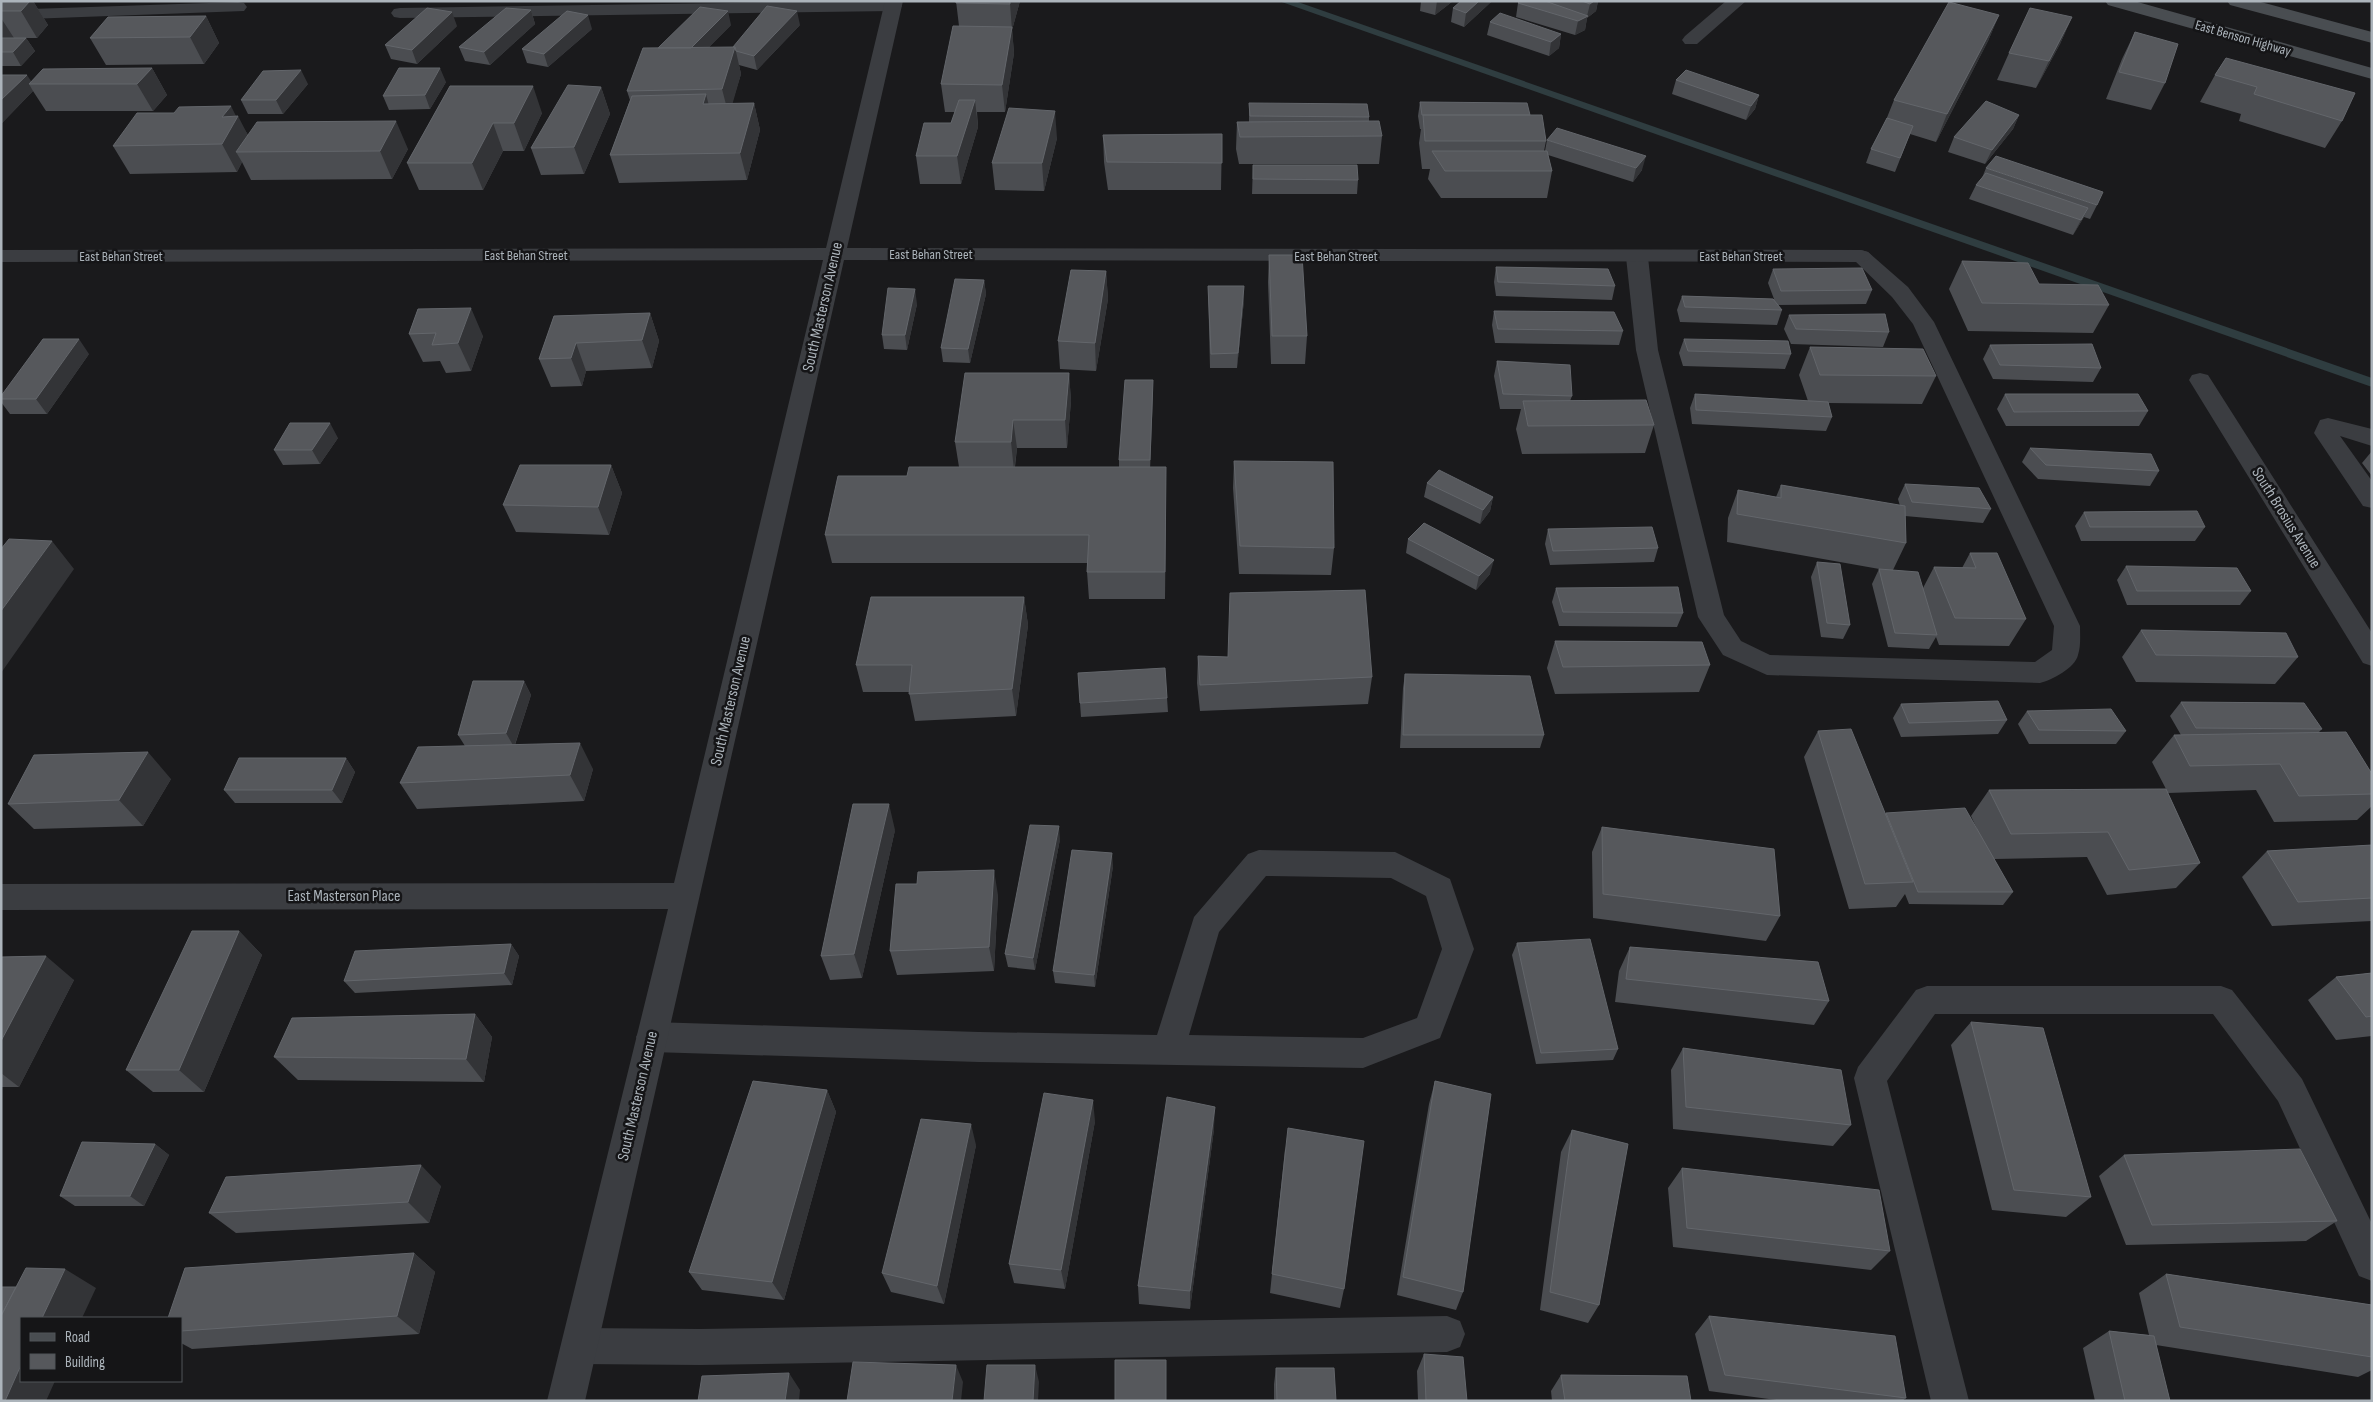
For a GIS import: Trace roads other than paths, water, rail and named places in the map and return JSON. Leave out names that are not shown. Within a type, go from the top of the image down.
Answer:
[{"type":"main road","name":"East Benson Highway","points":[[2114,1],[2372,74]]},
{"type":"main road","points":[[2236,1],[2372,38]]},
{"type":"street","points":[[1691,40],[1737,1]]},
{"type":"street","points":[[400,12],[893,4]]},
{"type":"street","name":"South Masterson Avenue","points":[[566,1401],[686,896],[893,4]]},
{"type":"street","points":[[1,15],[238,7]]},
{"type":"street","name":"East Behan Street","points":[[1,256],[835,254],[1860,256],[1900,292],[1923,322],[2067,626],[2065,655],[2040,672],[1766,665],[1732,648],[1711,617],[1648,350],[1636,257]]},
{"type":"street","name":"South Brosius Avenue","points":[[2200,380],[2372,656]]},
{"type":"street","points":[[2372,438],[2346,429],[2328,426],[2326,433],[2372,500]]},
{"type":"street","points":[[652,1037],[979,1047],[1169,1050],[1363,1053],[1429,1028],[1458,949],[1439,888],[1395,865],[1259,863],[1205,926],[1169,1050]]},
{"type":"street","name":"East Masterson Place","points":[[1,897],[686,896]]},
{"type":"street","points":[[1950,1401],[1870,1078],[1927,1000],[2221,1000],[2290,1090],[2372,1263]]},
{"type":"street","points":[[579,1346],[720,1346],[1447,1334]]},
{"type":"waterway","points":[[1284,1],[2372,383]]}]
